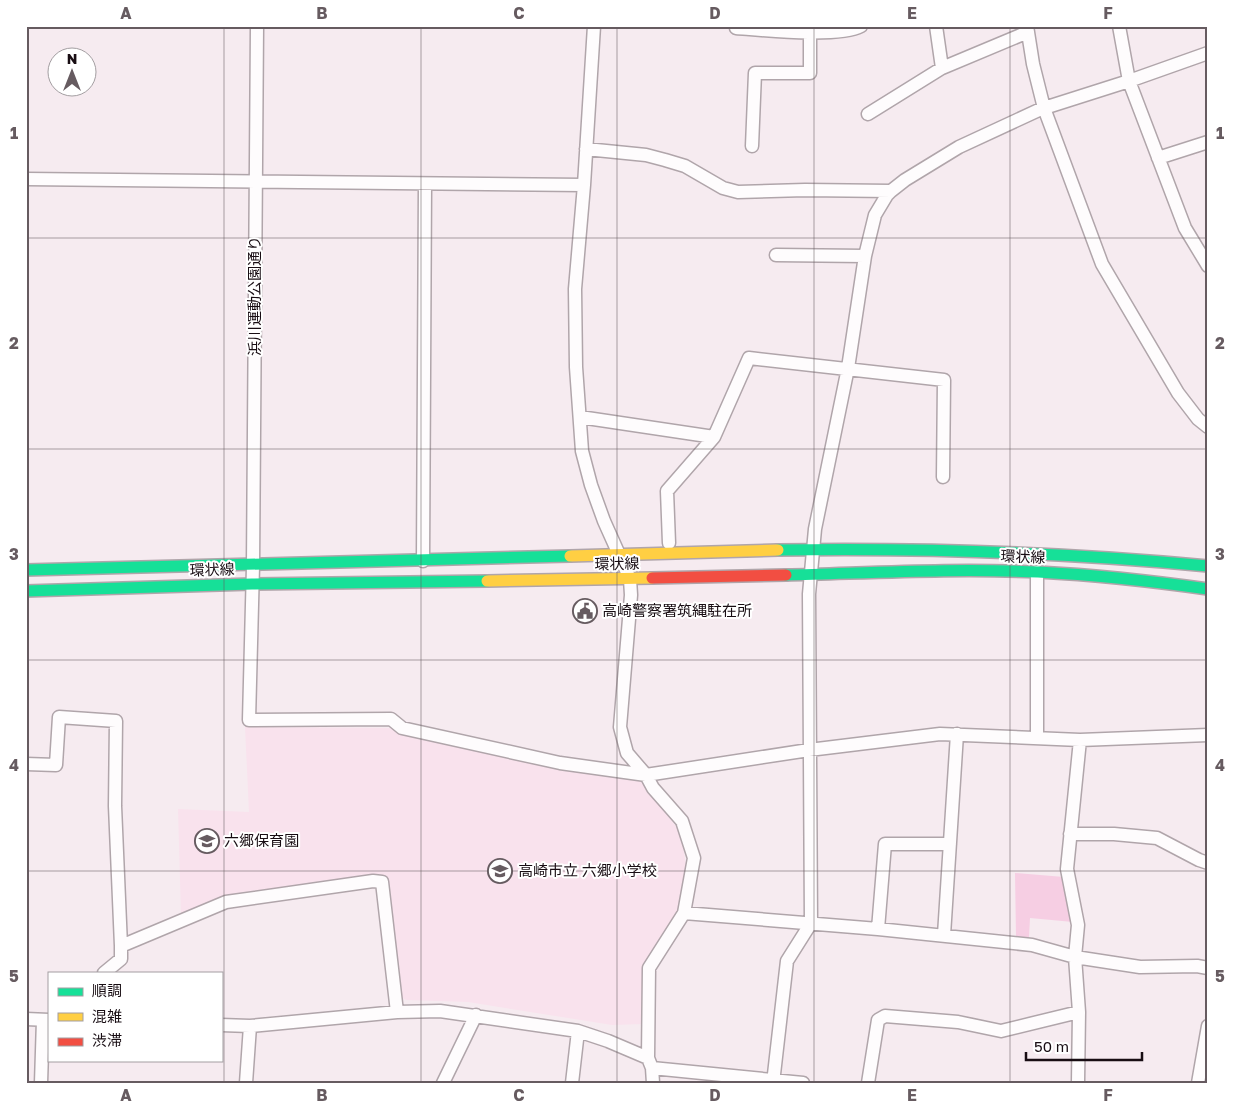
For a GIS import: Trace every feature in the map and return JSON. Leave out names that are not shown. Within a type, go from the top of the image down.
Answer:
[{"type":"street","name":"浜川運動公園通り","points":[[257,26],[253,566],[249,720],[391,719],[402,728],[550,761],[646,775]]},
{"type":"street","points":[[594,26],[575,289],[576,367],[582,451],[604,522],[630,579],[631,595],[620,727],[627,752],[646,775],[653,788],[682,821],[694,858],[684,913],[649,968],[650,1063],[653,1083]]},
{"type":"street","points":[[736,26],[736,28],[854,30],[861,26]]},
{"type":"street","points":[[936,26],[942,68]]},
{"type":"street","points":[[1119,26],[1129,81],[1185,228],[1208,266]]},
{"type":"street","points":[[752,146],[755,73],[810,74],[810,29]]},
{"type":"street","points":[[868,114],[942,68],[1028,29],[1033,64],[1044,108],[1102,264],[1178,393],[1198,419],[1208,427]]},
{"type":"street","points":[[773,1081],[787,961],[811,923],[809,594],[815,529],[848,368],[865,256],[875,215],[887,195],[905,180],[959,148],[1044,108],[1208,53]]},
{"type":"street","points":[[1158,158],[1208,142]]},
{"type":"street","points":[[586,149],[646,155],[665,160],[685,166],[722,188],[738,192],[806,190],[891,192]]},
{"type":"street","points":[[26,179],[584,185]]},
{"type":"street","points":[[423,561],[425,184]]},
{"type":"street","points":[[776,255],[865,256]]},
{"type":"street","points":[[669,543],[667,491],[714,436],[749,358],[944,380],[943,477]]},
{"type":"street","points":[[580,417],[714,436]]},
{"type":"street","name":"環状線","points":[[26,570],[253,566],[813,550],[1036,552],[1139,558],[1208,566]]},
{"type":"street","name":"環状線","points":[[26,591],[252,584],[630,579],[958,571],[1037,572],[1142,580],[1208,589]]},
{"type":"street","points":[[1037,572],[1037,738]]},
{"type":"street","points":[[26,764],[56,765],[58,717],[116,721],[115,806],[121,959],[105,972]]},
{"type":"street","points":[[646,775],[809,750],[940,734],[1080,740],[1208,735]]},
{"type":"street","points":[[944,935],[957,734]]},
{"type":"street","points":[[1078,1083],[1080,1012],[1075,957],[1078,925],[1067,869],[1080,740]]},
{"type":"street","points":[[1070,834],[1114,834],[1157,838],[1208,863]]},
{"type":"street","points":[[878,929],[885,844],[950,844]]},
{"type":"street","points":[[121,946],[226,902],[373,881],[382,882],[397,1012]]},
{"type":"street","points":[[684,913],[944,935],[1032,945],[1075,957],[1140,967],[1197,966],[1208,968]]},
{"type":"street","points":[[222,1025],[250,1026],[397,1012],[440,1011],[578,1031],[608,1041],[650,1063],[773,1081],[802,1083]]},
{"type":"street","points":[[868,1083],[878,1020],[885,1016],[958,1022],[1001,1031],[1080,1012]]},
{"type":"street","points":[[443,1083],[476,1015]]},
{"type":"street","points":[[26,1019],[46,1020],[41,1083]]},
{"type":"street","points":[[246,1083],[250,1026]]},
{"type":"street","points":[[1198,1083],[1208,1026]]},
{"type":"street","points":[[572,1083],[578,1031]]},
{"type":"shaded area","name":"高崎市立 六郷小学校","points":[[245,727],[390,728],[403,735],[561,770],[639,779],[681,833],[686,865],[677,914],[647,960],[644,1024],[612,1025],[468,1002],[407,1000],[401,998],[385,876],[325,882],[181,915],[178,809],[249,812]]},
{"type":"shaded area","points":[[1015,873],[1064,877],[1073,922],[1030,918],[1029,937],[1016,937]]},
{"type":"traffic: fast","points":[[778,550],[886,550],[1047,554],[1208,566]]},
{"type":"traffic: fast","points":[[26,570],[570,556]]},
{"type":"traffic: fast","points":[[786,575],[912,571],[1006,571],[1059,573],[1208,589]]},
{"type":"traffic: fast","points":[[26,591],[252,584],[487,581]]},
{"type":"traffic: slow","points":[[570,556],[778,550]]},
{"type":"traffic: slow","points":[[487,581],[652,578]]},
{"type":"traffic: jam","points":[[652,578],[786,575]]},
{"type":"place","name":"高崎警察署筑縄駐在所","points":[[585,611]]},
{"type":"place","name":"六郷保育園","points":[[207,841]]},
{"type":"place","name":"高崎市立 六郷小学校","points":[[500,871]]}]
